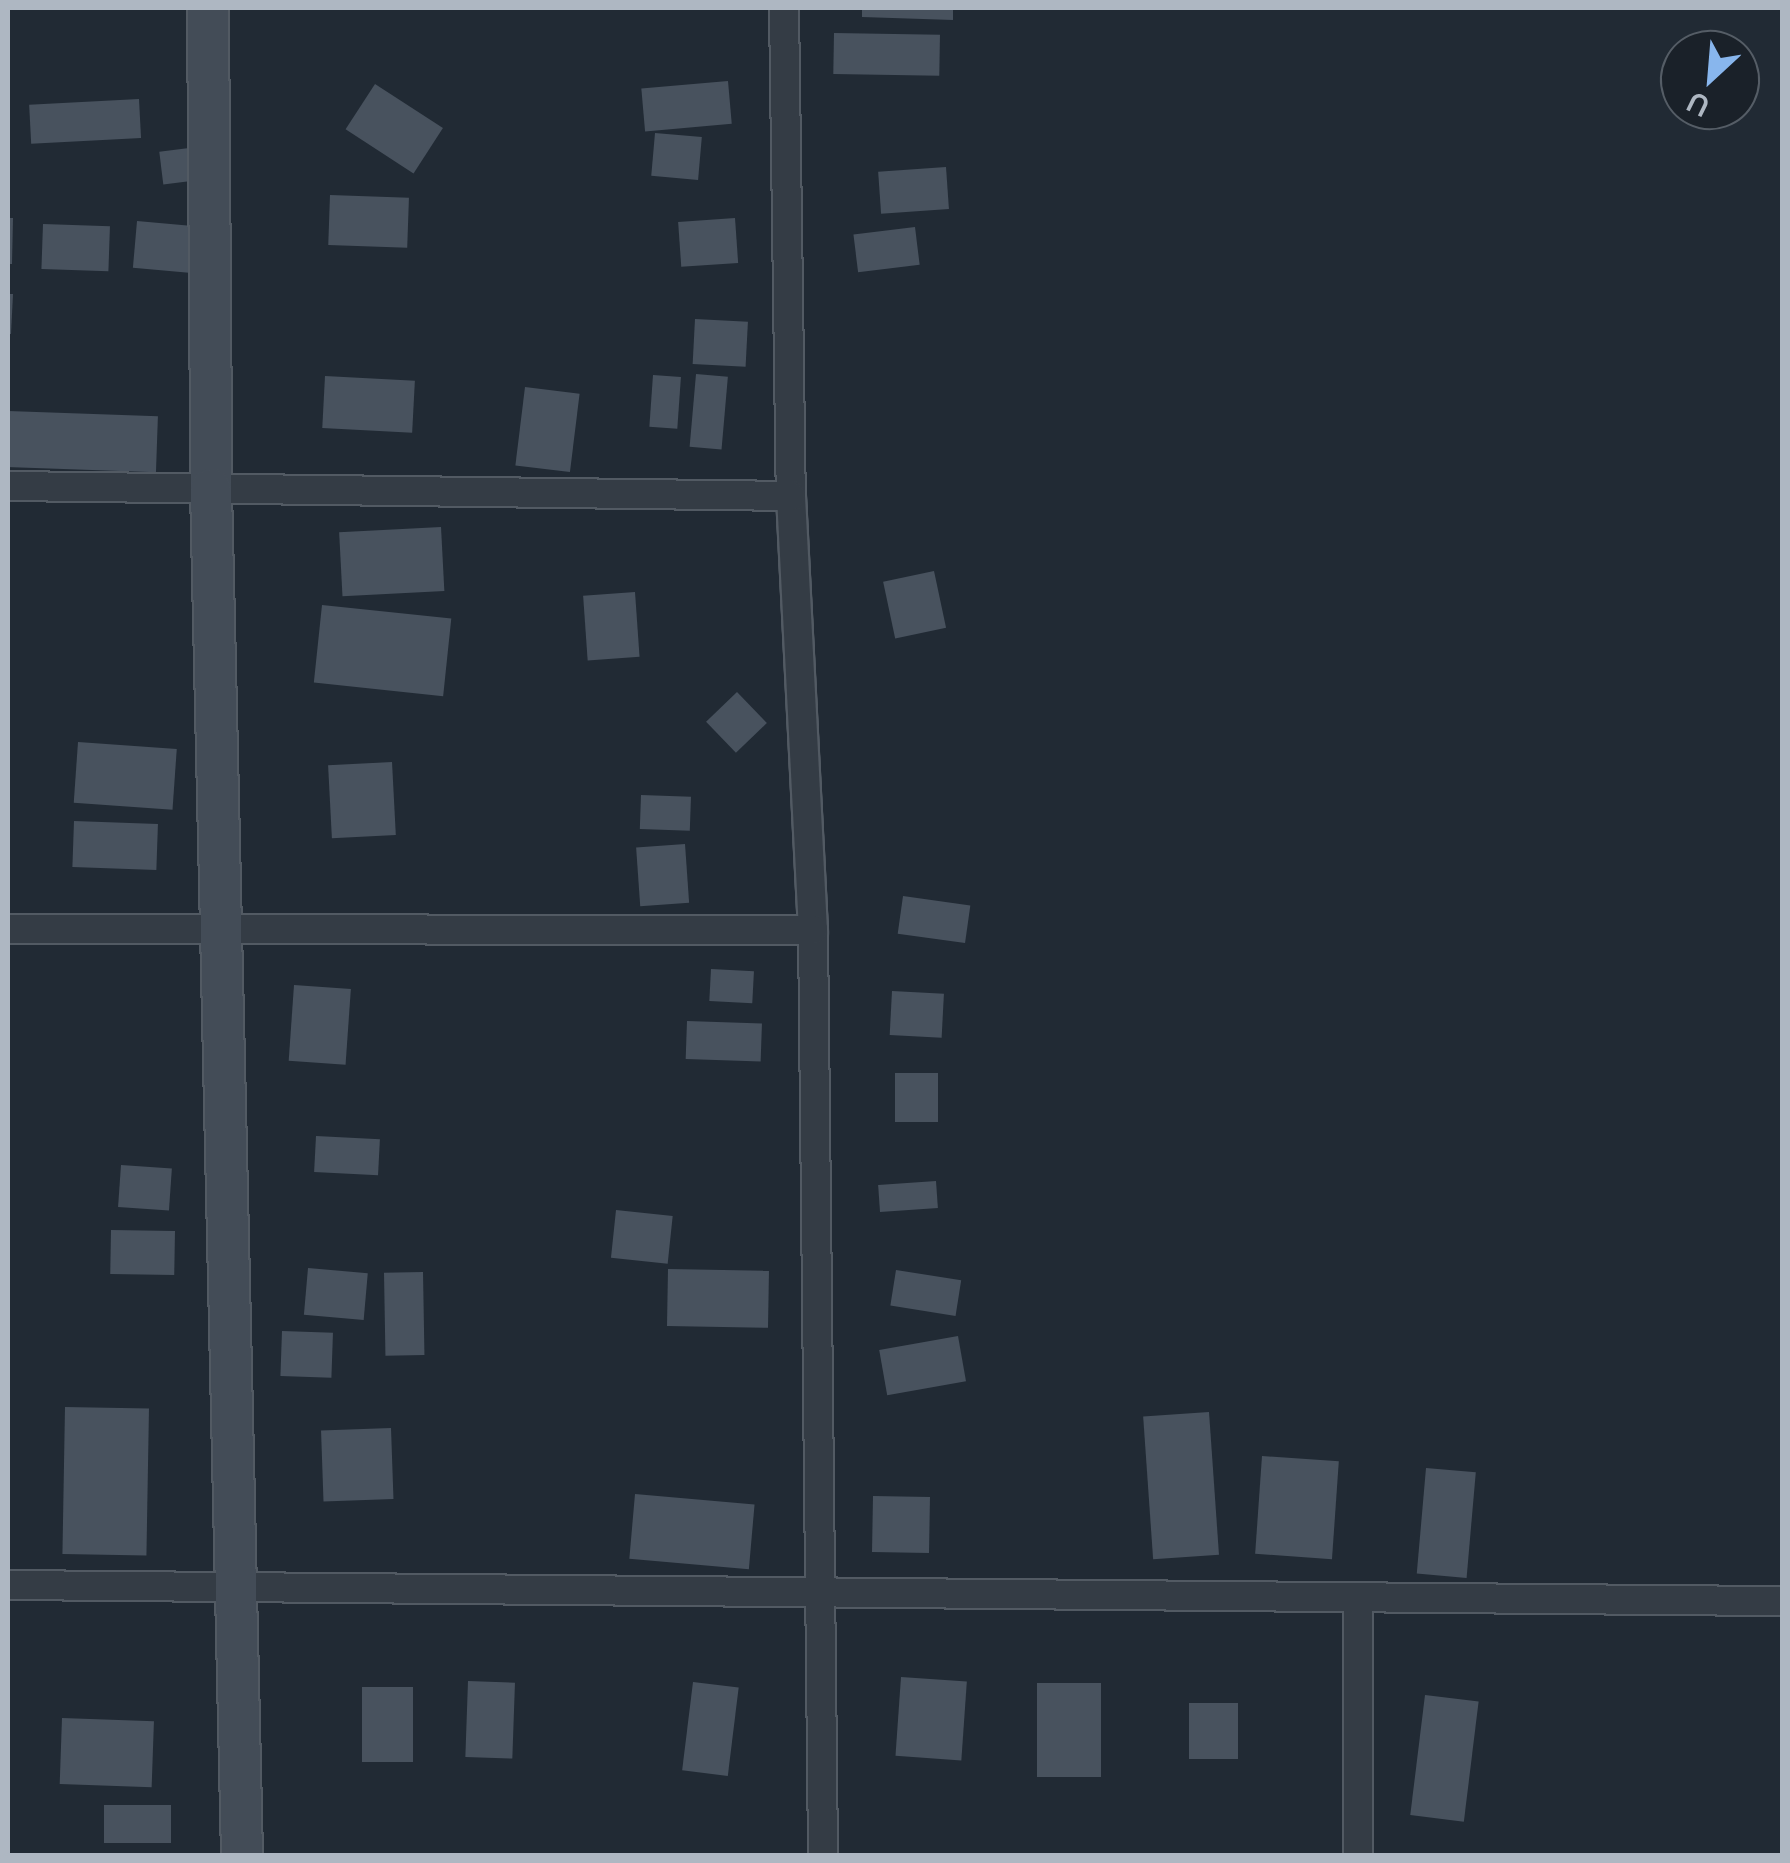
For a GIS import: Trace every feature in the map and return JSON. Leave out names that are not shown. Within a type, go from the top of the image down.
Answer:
[{"type":"main road","points":[[208,8],[211,489],[239,1588],[242,1856]]},
{"type":"street","points":[[784,8],[791,496],[812,930],[823,1856]]},
{"type":"street","points":[[8,486],[791,496]]},
{"type":"street","points":[[8,928],[812,930]]},
{"type":"street","points":[[8,1585],[1782,1601]]},
{"type":"street","points":[[1358,1600],[1358,1856]]},
{"type":"building","points":[[862,8],[953,8],[953,20],[862,17]]},
{"type":"building","points":[[834,33],[940,35],[939,76],[833,74]]},
{"type":"building","points":[[728,81],[732,124],[645,131],[641,89]]},
{"type":"building","points":[[375,84],[443,128],[414,173],[346,129]]},
{"type":"building","points":[[139,99],[141,138],[31,144],[29,105]]},
{"type":"building","points":[[655,133],[702,137],[698,180],[651,176]]},
{"type":"building","points":[[197,147],[201,180],[163,184],[159,152]]},
{"type":"building","points":[[946,167],[949,209],[881,214],[878,172]]},
{"type":"building","points":[[330,195],[409,198],[407,248],[328,245]]},
{"type":"building","points":[[8,218],[13,218],[12,264],[8,264]]},
{"type":"building","points":[[735,218],[738,263],[681,267],[678,222]]},
{"type":"building","points":[[137,221],[193,226],[189,273],[133,268]]},
{"type":"building","points":[[43,224],[110,226],[108,271],[41,269]]},
{"type":"building","points":[[915,227],[920,265],[858,272],[853,235]]},
{"type":"building","points":[[8,294],[13,294],[11,334],[8,334]]},
{"type":"building","points":[[695,319],[748,322],[746,367],[693,364]]},
{"type":"building","points":[[696,374],[728,377],[722,450],[690,447]]},
{"type":"building","points":[[653,375],[681,377],[677,429],[649,427]]},
{"type":"building","points":[[325,376],[415,381],[412,433],[322,428]]},
{"type":"building","points":[[525,387],[580,394],[570,472],[515,465]]},
{"type":"building","points":[[8,411],[158,416],[156,472],[8,467]]},
{"type":"building","points":[[441,527],[444,591],[342,596],[339,532]]},
{"type":"building","points":[[934,571],[946,628],[895,639],[883,582]]},
{"type":"building","points":[[635,592],[640,657],[588,660],[583,596]]},
{"type":"building","points":[[322,605],[451,619],[443,696],[314,683]]},
{"type":"building","points":[[737,692],[767,723],[736,753],[706,722]]},
{"type":"building","points":[[78,742],[177,749],[173,810],[74,803]]},
{"type":"building","points":[[392,762],[396,835],[332,838],[328,765]]},
{"type":"building","points":[[641,795],[691,797],[690,831],[640,829]]},
{"type":"building","points":[[74,821],[158,824],[156,870],[72,867]]},
{"type":"building","points":[[685,844],[689,903],[640,906],[636,847]]},
{"type":"building","points":[[903,896],[970,905],[965,943],[898,934]]},
{"type":"building","points":[[711,969],[754,971],[752,1003],[709,1001]]},
{"type":"building","points":[[294,985],[351,989],[346,1065],[289,1061]]},
{"type":"building","points":[[892,991],[944,994],[942,1038],[890,1035]]},
{"type":"building","points":[[687,1021],[762,1024],[761,1062],[686,1059]]},
{"type":"building","points":[[895,1073],[938,1073],[938,1122],[895,1122]]},
{"type":"building","points":[[316,1136],[380,1139],[378,1175],[314,1172]]},
{"type":"building","points":[[121,1165],[172,1169],[169,1210],[118,1207]]},
{"type":"building","points":[[936,1181],[938,1208],[880,1212],[878,1185]]},
{"type":"building","points":[[616,1210],[673,1216],[668,1264],[611,1258]]},
{"type":"building","points":[[111,1230],[175,1231],[174,1275],[110,1274]]},
{"type":"building","points":[[308,1268],[368,1273],[364,1320],[304,1315]]},
{"type":"building","points":[[668,1269],[769,1271],[768,1328],[667,1326]]},
{"type":"building","points":[[896,1270],[961,1280],[956,1316],[890,1306]]},
{"type":"building","points":[[423,1272],[424,1355],[385,1356],[384,1273]]},
{"type":"building","points":[[282,1331],[333,1333],[331,1378],[280,1376]]},
{"type":"building","points":[[958,1336],[966,1381],[887,1395],[879,1350]]},
{"type":"building","points":[[65,1407],[149,1408],[146,1555],[62,1554]]},
{"type":"building","points":[[1209,1412],[1219,1555],[1153,1559],[1143,1417]]},
{"type":"building","points":[[391,1428],[393,1499],[324,1501],[321,1430]]},
{"type":"building","points":[[1262,1456],[1339,1461],[1332,1559],[1255,1554]]},
{"type":"building","points":[[1426,1468],[1476,1472],[1467,1578],[1417,1574]]},
{"type":"building","points":[[635,1494],[755,1504],[749,1569],[629,1559]]},
{"type":"building","points":[[873,1496],[930,1497],[929,1553],[872,1552]]},
{"type":"building","points":[[901,1677],[967,1682],[961,1760],[895,1756]]},
{"type":"building","points":[[468,1681],[515,1683],[512,1759],[465,1757]]},
{"type":"building","points":[[693,1682],[739,1688],[728,1776],[682,1770]]},
{"type":"building","points":[[1037,1683],[1101,1683],[1101,1777],[1037,1777]]},
{"type":"building","points":[[362,1687],[413,1687],[413,1762],[362,1762]]},
{"type":"building","points":[[1425,1695],[1479,1702],[1464,1822],[1410,1815]]},
{"type":"building","points":[[1189,1703],[1238,1703],[1238,1759],[1189,1759]]},
{"type":"building","points":[[62,1718],[154,1721],[152,1787],[60,1784]]},
{"type":"building","points":[[104,1805],[171,1805],[171,1843],[104,1843]]}]
